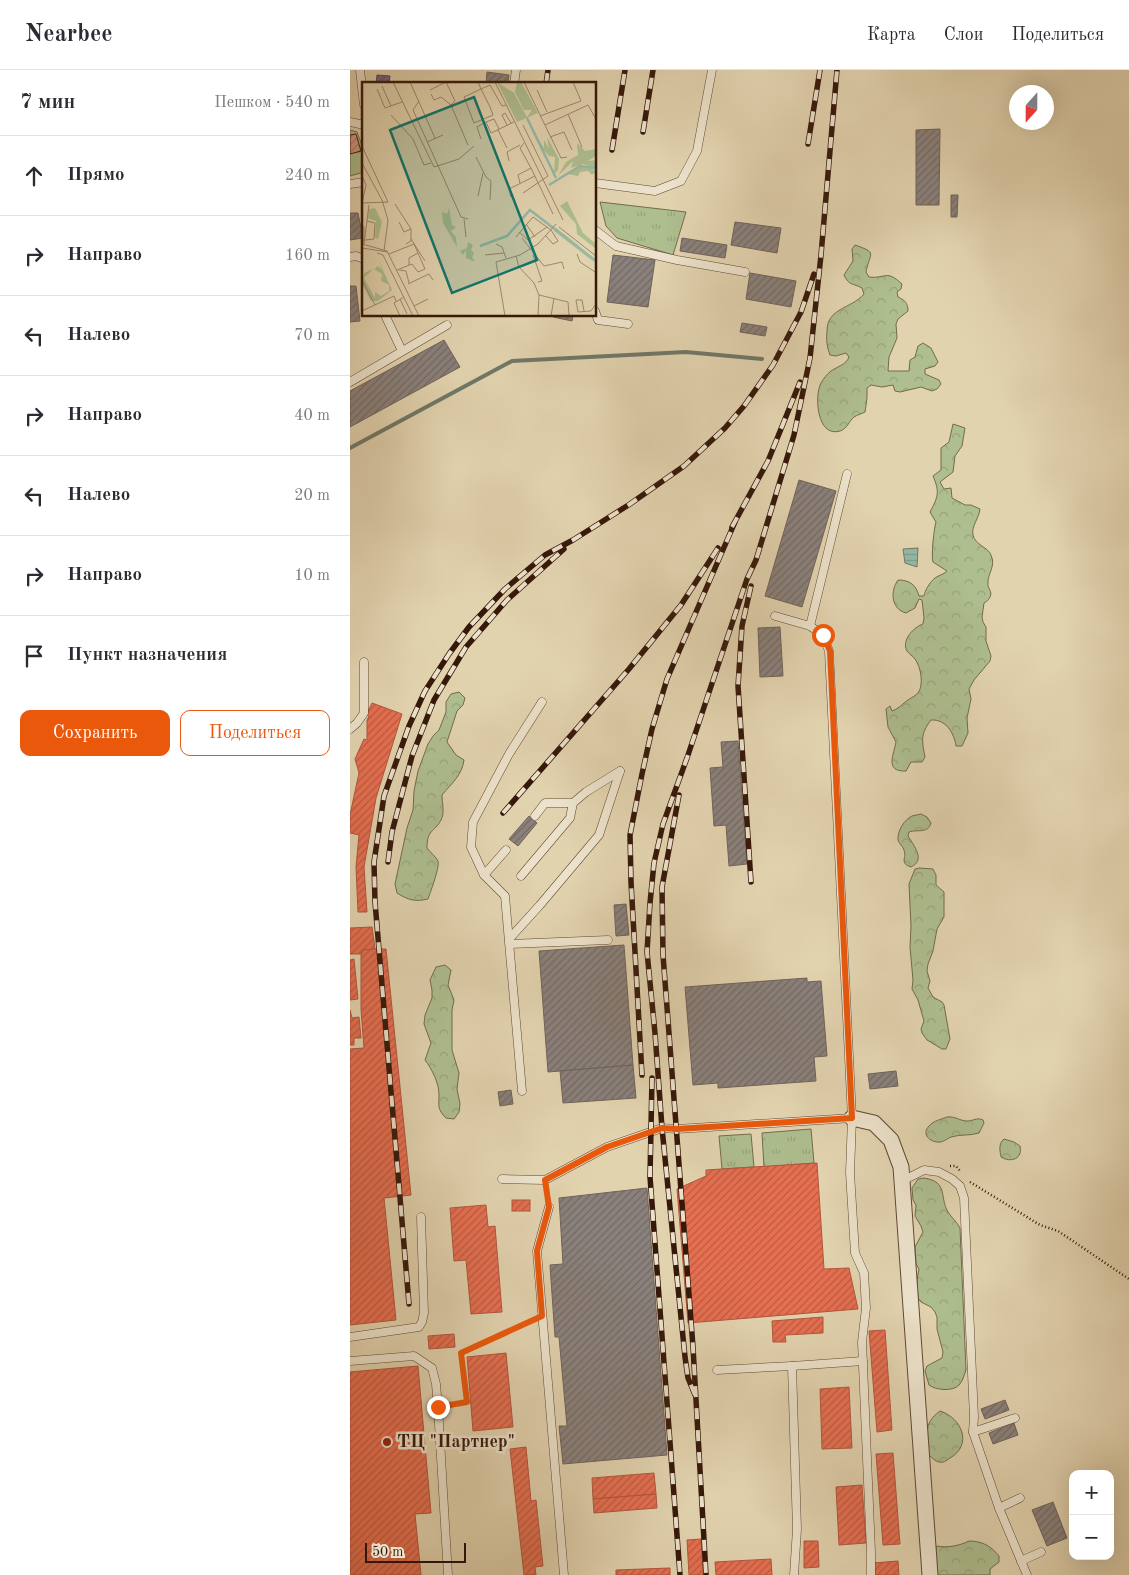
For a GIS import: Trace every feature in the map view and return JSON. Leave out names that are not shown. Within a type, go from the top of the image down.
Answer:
[{"type":"street","points":[[852,1118],[874,1123],[891,1140],[900,1167],[930,1575]]},
{"type":"lane","points":[[360,70],[362,88]]},
{"type":"lane","points":[[596,183],[656,190],[681,181],[697,151],[712,70]]},
{"type":"lane","points":[[596,231],[616,246],[676,260],[745,272]]},
{"type":"lane","points":[[596,314],[598,320],[628,324]]},
{"type":"lane","points":[[385,316],[402,351]]},
{"type":"lane","points":[[350,382],[447,325]]},
{"type":"lane","points":[[810,626],[847,474]]},
{"type":"lane","points":[[775,616],[810,626],[823,635],[830,651],[852,1118],[850,1173],[854,1254],[864,1273],[866,1308],[862,1342],[871,1575]]},
{"type":"lane","points":[[350,729],[358,723],[364,713],[364,662]]},
{"type":"lane","points":[[522,1091],[505,896],[484,875],[471,847],[473,822],[508,754],[542,702]]},
{"type":"lane","points":[[510,941],[599,835],[620,771],[586,792],[573,803],[570,818],[521,876]]},
{"type":"lane","points":[[535,816],[545,803],[573,803]]},
{"type":"lane","points":[[484,875],[506,850]]},
{"type":"lane","points":[[510,941],[608,940]]},
{"type":"lane","points":[[502,1179],[545,1180],[607,1147],[662,1128],[677,1129],[852,1118]]},
{"type":"lane","points":[[901,1181],[924,1170],[938,1172],[952,1178],[960,1186],[964,1198],[974,1417],[973,1432],[999,1508],[1027,1575]]},
{"type":"lane","points":[[549,1207],[537,1251],[564,1575]]},
{"type":"lane","points":[[350,1337],[419,1327],[422,1322],[424,1313],[421,1217]]},
{"type":"lane","points":[[350,1362],[414,1356],[432,1368],[436,1384],[438,1407],[448,1575]]},
{"type":"lane","points":[[717,1370],[863,1361]]},
{"type":"lane","points":[[792,1366],[797,1529],[794,1575]]},
{"type":"lane","points":[[973,1432],[1015,1418]]},
{"type":"lane","points":[[999,1508],[1020,1498]]},
{"type":"lane","points":[[1021,1561],[1041,1552]]},
{"type":"path","points":[[946,1166],[956,1166],[972,1184],[1040,1225],[1058,1231],[1129,1279]]},
{"type":"path","points":[[438,1407],[467,1402],[461,1353],[542,1316]]},
{"type":"green space","points":[[350,130],[357,132],[362,146],[362,173],[350,176]]},
{"type":"green space","points":[[600,202],[686,212],[673,255],[617,238],[606,226]]},
{"type":"green space","points":[[855,245],[867,250],[871,254],[866,272],[869,277],[889,276],[897,279],[902,284],[901,289],[897,292],[898,297],[905,302],[908,311],[898,319],[896,324],[897,338],[889,357],[888,371],[909,371],[910,360],[915,357],[918,346],[923,343],[931,348],[938,362],[935,366],[925,369],[925,374],[939,380],[941,384],[932,391],[921,387],[900,392],[895,391],[893,385],[882,387],[871,385],[867,388],[865,412],[854,417],[842,430],[832,431],[826,428],[822,422],[819,414],[818,397],[821,383],[826,376],[844,364],[849,357],[846,353],[836,356],[830,355],[827,334],[828,323],[835,313],[864,294],[862,288],[850,283],[844,275],[853,261],[852,249]]},
{"type":"green space","points":[[953,424],[965,428],[962,446],[955,456],[953,472],[940,482],[944,489],[951,488],[952,498],[965,505],[971,505],[980,509],[973,535],[976,541],[989,552],[992,559],[988,582],[991,595],[984,603],[982,617],[986,627],[986,641],[991,656],[990,661],[969,689],[971,699],[967,718],[968,733],[962,746],[956,746],[951,732],[945,724],[931,720],[923,734],[925,757],[922,762],[911,762],[906,771],[899,771],[895,769],[892,761],[896,742],[888,727],[886,709],[890,706],[892,711],[897,709],[920,690],[921,676],[919,667],[915,659],[907,651],[906,643],[909,634],[923,624],[924,618],[922,600],[919,599],[915,608],[906,613],[897,608],[893,594],[898,580],[909,582],[914,586],[919,596],[924,596],[933,580],[947,571],[933,562],[932,554],[936,522],[930,512],[937,494],[937,486],[933,476],[941,470],[941,448],[949,442]]},
{"type":"green space","points":[[459,692],[465,698],[463,705],[457,711],[447,742],[456,755],[464,760],[463,765],[456,779],[442,795],[442,817],[428,837],[427,848],[437,859],[438,864],[428,899],[412,900],[397,893],[395,884],[407,828],[413,810],[418,771],[428,744],[439,730],[446,712],[446,702],[451,694]]},
{"type":"green space","points":[[921,814],[927,817],[931,823],[928,829],[909,832],[908,836],[916,848],[918,857],[918,861],[911,867],[904,862],[905,853],[898,837],[900,829],[907,820],[912,816]]},
{"type":"green space","points":[[915,869],[933,869],[936,875],[936,885],[944,892],[944,917],[937,929],[927,971],[930,981],[928,988],[933,997],[944,1005],[950,1039],[946,1049],[942,1049],[927,1040],[922,1033],[921,1029],[924,1021],[918,1000],[912,989],[909,884]]},
{"type":"green space","points":[[445,965],[451,970],[448,985],[454,1000],[452,1010],[452,1050],[459,1073],[457,1089],[460,1104],[459,1112],[454,1119],[446,1118],[440,1110],[439,1090],[433,1072],[425,1060],[431,1043],[424,1024],[425,1015],[432,998],[430,980],[436,967]]},
{"type":"green space","points":[[947,1117],[967,1121],[981,1119],[984,1123],[979,1133],[955,1136],[939,1142],[929,1138],[926,1131],[929,1126],[935,1121]]},
{"type":"green space","points":[[811,1129],[814,1163],[764,1167],[762,1133]]},
{"type":"green space","points":[[751,1134],[754,1167],[722,1169],[719,1136]]},
{"type":"green space","points":[[1004,1139],[1020,1146],[1020,1154],[1015,1159],[1009,1160],[1001,1157],[1000,1145]]},
{"type":"green space","points":[[918,1179],[932,1180],[940,1187],[945,1206],[960,1228],[966,1370],[959,1385],[953,1389],[932,1387],[929,1385],[925,1371],[927,1366],[942,1358],[943,1352],[935,1312],[918,1298],[917,1280],[919,1269],[916,1264],[915,1247],[923,1232],[915,1216],[916,1205],[913,1200],[912,1188]]},
{"type":"green space","points":[[940,1411],[954,1419],[962,1432],[963,1439],[957,1453],[942,1462],[936,1461],[929,1455],[927,1436],[928,1425]]},
{"type":"green space","points":[[969,1541],[986,1545],[999,1556],[999,1562],[990,1569],[990,1575],[936,1575],[935,1551],[937,1546],[953,1546]]},
{"type":"shaded area","points":[[918,548],[917,567],[905,563],[903,549]]},
{"type":"building: Торговля","points":[[372,703],[402,714],[376,798],[364,867],[367,912],[358,912],[356,867],[359,835],[350,833],[350,815],[359,773],[355,759],[364,739],[367,740],[367,720],[369,716],[366,715]]},
{"type":"building: Торговля","points":[[372,927],[375,949],[363,950],[361,954],[350,954],[350,928]]},
{"type":"building: Торговля","points":[[386,949],[411,1195],[384,1198],[396,1320],[350,1325],[350,1049],[364,1048],[361,1009],[361,954],[363,950]]},
{"type":"building: Торговля","points":[[354,959],[358,999],[350,1000],[350,960]]},
{"type":"building: Торговля","points":[[350,1010],[352,1018],[359,1017],[361,1038],[354,1038],[354,1045],[350,1045]]},
{"type":"building: Торговля","points":[[817,1163],[824,1269],[849,1268],[858,1309],[688,1323],[677,1189],[706,1176],[706,1170]]},
{"type":"building: Торговля","points":[[512,1200],[530,1200],[530,1211],[512,1211]]},
{"type":"building: Торговля","points":[[486,1205],[488,1227],[495,1226],[502,1312],[471,1314],[466,1260],[454,1261],[450,1208]]},
{"type":"building: Торговля","points":[[823,1317],[823,1333],[785,1335],[786,1342],[773,1342],[772,1321]]},
{"type":"building: Торговля","points":[[885,1330],[892,1430],[877,1432],[869,1331]]},
{"type":"building: Торговля","points":[[454,1334],[455,1347],[429,1349],[428,1336]]},
{"type":"building: Торговля","points":[[506,1353],[513,1427],[473,1431],[467,1357]]},
{"type":"building: Торговля","name":"ТЦ \"Партнер\"","points":[[418,1366],[431,1513],[415,1514],[421,1575],[350,1575],[350,1372]]},
{"type":"building: Торговля","points":[[849,1387],[852,1448],[822,1449],[820,1389]]},
{"type":"building: Торговля","points":[[526,1447],[531,1501],[536,1500],[543,1566],[535,1567],[536,1575],[524,1575],[510,1449]]},
{"type":"building: Торговля","points":[[893,1453],[900,1544],[883,1545],[876,1454]]},
{"type":"building: Торговля","points":[[654,1473],[656,1494],[593,1499],[592,1478]]},
{"type":"building: Торговля","points":[[862,1485],[866,1543],[839,1545],[836,1487]]},
{"type":"building: Торговля","points":[[656,1494],[657,1508],[594,1513],[593,1499]]},
{"type":"building: Торговля","points":[[701,1539],[703,1575],[689,1575],[687,1540]]},
{"type":"building: Торговля","points":[[804,1541],[818,1541],[819,1567],[804,1568]]},
{"type":"building: Торговля","points":[[771,1559],[772,1575],[716,1575],[715,1562]]},
{"type":"building: Торговля","points":[[898,1561],[899,1575],[874,1575],[873,1563]]},
{"type":"building: Торговля","points":[[670,1568],[670,1575],[616,1575],[616,1570]]},
{"type":"building: Офисы","points":[[377,75],[390,76],[389,82],[376,82]]},
{"type":"building: Промзона","points":[[487,72],[509,75],[508,82],[486,82]]},
{"type":"building: Промзона","points":[[940,129],[939,205],[916,205],[916,130]]},
{"type":"building: Промзона","points":[[951,195],[958,195],[957,217],[951,217]]},
{"type":"building: Промзона","points":[[350,213],[358,213],[362,238],[350,240]]},
{"type":"building: Промзона","points":[[735,222],[781,228],[777,253],[731,245]]},
{"type":"building: Промзона","points":[[682,238],[727,245],[725,258],[680,251]]},
{"type":"building: Промзона","points":[[613,255],[655,260],[648,307],[607,302]]},
{"type":"building: Промзона","points":[[750,273],[796,281],[791,307],[746,299]]},
{"type":"building: Промзона","points":[[350,286],[356,286],[360,321],[350,322]]},
{"type":"building: Промзона","points":[[554,316],[573,316],[572,321]]},
{"type":"building: Промзона","points":[[742,323],[767,327],[765,336],[740,332]]},
{"type":"building: Промзона","points":[[444,340],[460,367],[350,427],[350,391]]},
{"type":"building: Промзона","points":[[799,480],[836,491],[802,607],[765,596]]},
{"type":"building: Промзона","points":[[780,627],[783,676],[760,677],[758,628]]},
{"type":"building: Промзона","points":[[738,741],[747,864],[729,866],[726,825],[714,826],[710,768],[723,767],[721,742]]},
{"type":"building: Промзона","points":[[529,816],[537,823],[518,846],[509,839]]},
{"type":"building: Промзона","points":[[626,904],[629,935],[616,936],[614,905]]},
{"type":"building: Промзона","points":[[624,945],[633,1065],[548,1072],[539,951]]},
{"type":"building: Промзона","points":[[807,978],[807,982],[821,981],[827,1056],[814,1057],[816,1081],[718,1088],[718,1083],[693,1085],[685,987]]},
{"type":"building: Промзона","points":[[633,1065],[636,1098],[563,1103],[560,1071]]},
{"type":"building: Промзона","points":[[896,1071],[898,1086],[870,1089],[868,1074]]},
{"type":"building: Промзона","points":[[511,1090],[513,1104],[500,1106],[498,1092]]},
{"type":"building: Промзона","points":[[647,1188],[667,1455],[563,1464],[559,1426],[567,1426],[559,1337],[555,1337],[550,1265],[563,1264],[559,1198]]},
{"type":"building: Промзона","points":[[1005,1400],[1009,1410],[985,1419],[981,1409]]},
{"type":"building: Промзона","points":[[1014,1423],[1018,1435],[993,1444],[989,1433]]},
{"type":"building: Промзона","points":[[1053,1502],[1067,1538],[1047,1546],[1032,1510]]},
{"type":"building: Прочее","points":[[356,134],[361,151],[350,154],[350,135]]},
{"type":"waterway","points":[[350,448],[512,361],[686,352],[762,359]]},
{"type":"railway","points":[[546,82],[548,70]]},
{"type":"railway","points":[[612,150],[625,70]]},
{"type":"railway","points":[[643,132],[653,70]]},
{"type":"railway","points":[[808,144],[820,70]]},
{"type":"railway","points":[[695,1395],[688,1378],[685,1357],[662,1128],[647,952],[654,863],[663,824],[747,579],[756,560],[794,435],[810,358],[837,70]]},
{"type":"railway","points":[[409,1304],[375,902],[374,862],[384,796],[409,726],[425,691],[449,654],[469,627],[505,589],[545,555],[573,540],[630,504],[684,466],[725,428],[744,406],[773,365],[801,312],[814,274]]},
{"type":"railway","points":[[732,527],[768,461],[800,382]]},
{"type":"railway","points":[[642,1075],[630,835],[652,729],[667,679],[735,522]]},
{"type":"railway","points":[[503,813],[629,669],[681,605],[718,548]]},
{"type":"railway","points":[[388,862],[392,832],[412,756],[434,700],[466,647],[507,600],[564,549]]},
{"type":"railway","points":[[751,586],[742,626],[738,686],[751,882]]},
{"type":"railway","points":[[679,795],[662,887],[663,955],[693,1347],[706,1575]]},
{"type":"railway","points":[[652,1078],[650,1177],[680,1575]]},
{"type":"place","name":"ТЦ \"Партнер\"","points":[[387,1442]]},
{"type":"route","points":[[438,1407],[467,1402],[461,1353],[542,1316],[537,1251],[549,1207],[545,1180],[607,1147],[662,1128],[677,1129],[852,1118],[830,651],[823,635]]}]
